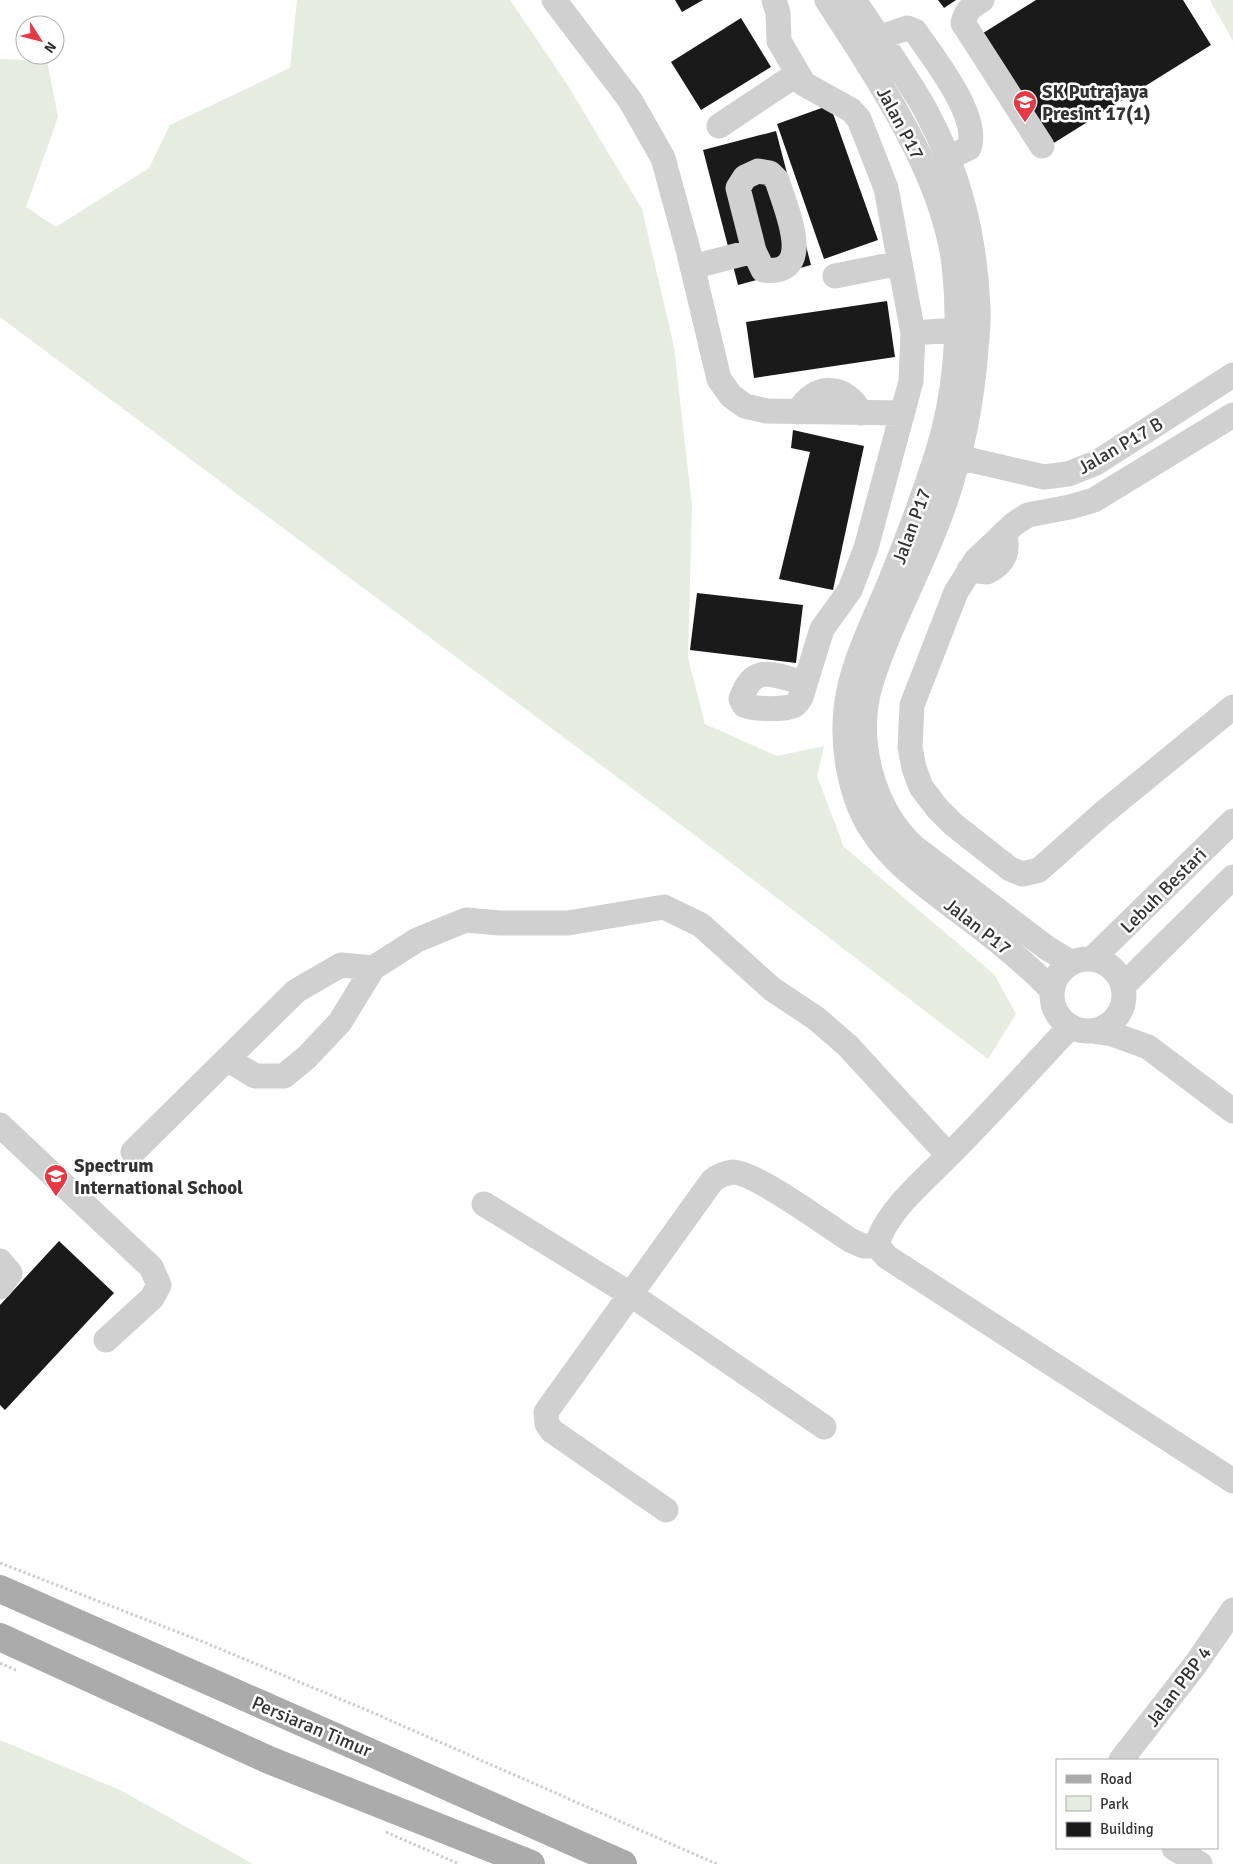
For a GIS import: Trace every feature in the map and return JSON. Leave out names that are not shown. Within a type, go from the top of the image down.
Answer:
[{"type":"main road","name":"Persiaran Timur","points":[[0,1589],[623,1864]]},
{"type":"main road","points":[[0,1637],[269,1760],[531,1864]]},
{"type":"street","points":[[554,0],[630,100],[662,158],[692,267],[719,379],[731,396],[737,412],[745,406],[768,411],[902,413]]},
{"type":"street","points":[[774,0],[778,13],[779,40],[804,84],[851,110],[859,120],[886,188],[913,333],[911,381],[866,548],[850,590],[822,629],[805,683]]},
{"type":"street","name":"Jalan P17","points":[[827,0],[890,98],[924,168],[941,213],[954,262],[957,330],[950,402],[949,455],[944,508],[871,684],[865,726],[868,760],[876,792],[888,816],[901,835],[914,848],[1039,942],[1082,961]]},
{"type":"street","name":"Jalan P17","points":[[854,0],[926,111],[948,158],[972,232],[978,310],[973,395],[949,455],[904,546],[857,660],[847,693],[844,725],[846,752],[853,789],[870,828],[905,869],[1007,948],[1052,990]]},
{"type":"street","points":[[982,0],[970,7],[965,14],[963,23],[1042,146]]},
{"type":"street","points":[[878,38],[907,28],[915,31],[961,98],[972,139],[968,148],[948,158]]},
{"type":"street","points":[[719,126],[797,74]]},
{"type":"street","points":[[692,267],[754,251]]},
{"type":"street","points":[[835,276],[900,263]]},
{"type":"street","points":[[913,333],[957,330]]},
{"type":"street","name":"Jalan P17 B","points":[[949,455],[1044,477],[1068,474],[1096,463],[1233,375]]},
{"type":"street","points":[[1199,396],[1224,424],[1186,443],[1094,500],[1028,515],[1004,534],[969,570],[956,592],[915,696],[910,747],[914,768],[922,787],[937,808],[954,825],[1010,869],[1024,874],[1039,870],[1102,814],[1233,707]]},
{"type":"street","name":"Lebuh Bestari","points":[[1082,961],[1233,821]]},
{"type":"street","points":[[877,1246],[879,1234],[928,1174],[1081,1029],[1100,1030],[1114,1020],[1123,996],[1233,877]]},
{"type":"street","points":[[228,1059],[255,1076],[284,1076],[307,1058],[340,1022],[373,968],[417,940],[466,920],[500,924],[568,924],[664,907],[701,925],[772,989],[817,1020],[842,1041],[878,1076],[948,1155]]},
{"type":"street","points":[[1148,1047],[1123,996],[1117,973],[1112,968],[1106,963],[1082,961],[1062,970],[1052,990],[1055,1010],[1064,1023],[1081,1029],[1112,1034],[1148,1047],[1233,1111]]},
{"type":"street","points":[[133,1152],[296,991],[341,965],[373,968]]},
{"type":"street","points":[[0,1125],[151,1267],[158,1285],[152,1298],[106,1340]]},
{"type":"street","points":[[666,1510],[552,1431],[546,1419],[546,1412],[712,1181],[722,1174],[734,1172],[743,1174],[770,1189],[850,1240],[863,1246],[877,1246],[887,1257],[1233,1482]]},
{"type":"street","points":[[484,1204],[630,1294],[824,1427]]},
{"type":"street","points":[[0,1261],[10,1273],[0,1287]]},
{"type":"street","name":"Jalan PBP 4","points":[[1121,1759],[1195,1664],[1233,1610]]},
{"type":"street","points":[[1176,1849],[1200,1864]]},
{"type":"path","points":[[0,1563],[201,1641],[369,1711],[717,1864]]},
{"type":"green space","points":[[297,0],[510,0],[567,84],[642,209],[674,347],[692,506],[688,658],[705,724],[777,756],[824,746],[817,776],[844,847],[994,974],[1016,1014],[988,1059],[692,833],[0,317],[0,59],[15,60],[15,65],[48,65],[58,117],[26,207],[56,227],[149,168],[170,125],[290,68]]},
{"type":"green space","points":[[1210,0],[1233,0],[1233,41]]},
{"type":"green space","points":[[0,1740],[120,1790],[253,1864],[0,1864]]},
{"type":"building","points":[[675,0],[703,0],[682,12]]},
{"type":"building","points":[[938,0],[956,0],[944,8]]},
{"type":"building","points":[[1036,0],[1183,0],[1211,45],[1049,146],[980,35]]},
{"type":"building","points":[[741,18],[771,67],[701,110],[671,62]]},
{"type":"building","points":[[830,105],[878,240],[824,259],[777,124]]},
{"type":"building","points":[[776,131],[811,265],[738,285],[703,150]]},
{"type":"building","points":[[887,301],[895,357],[754,378],[746,322]]},
{"type":"building","points":[[793,430],[864,446],[833,590],[779,579],[810,452],[791,448]]},
{"type":"building","points":[[697,593],[803,605],[796,663],[690,650]]},
{"type":"building","points":[[59,1241],[114,1293],[5,1410],[0,1405],[0,1305]]},
{"type":"place","name":"SK Putrajaya Presint 17(1)","points":[[1025,123]]},
{"type":"place","name":"Spectrum International School","points":[[56,1197]]}]
